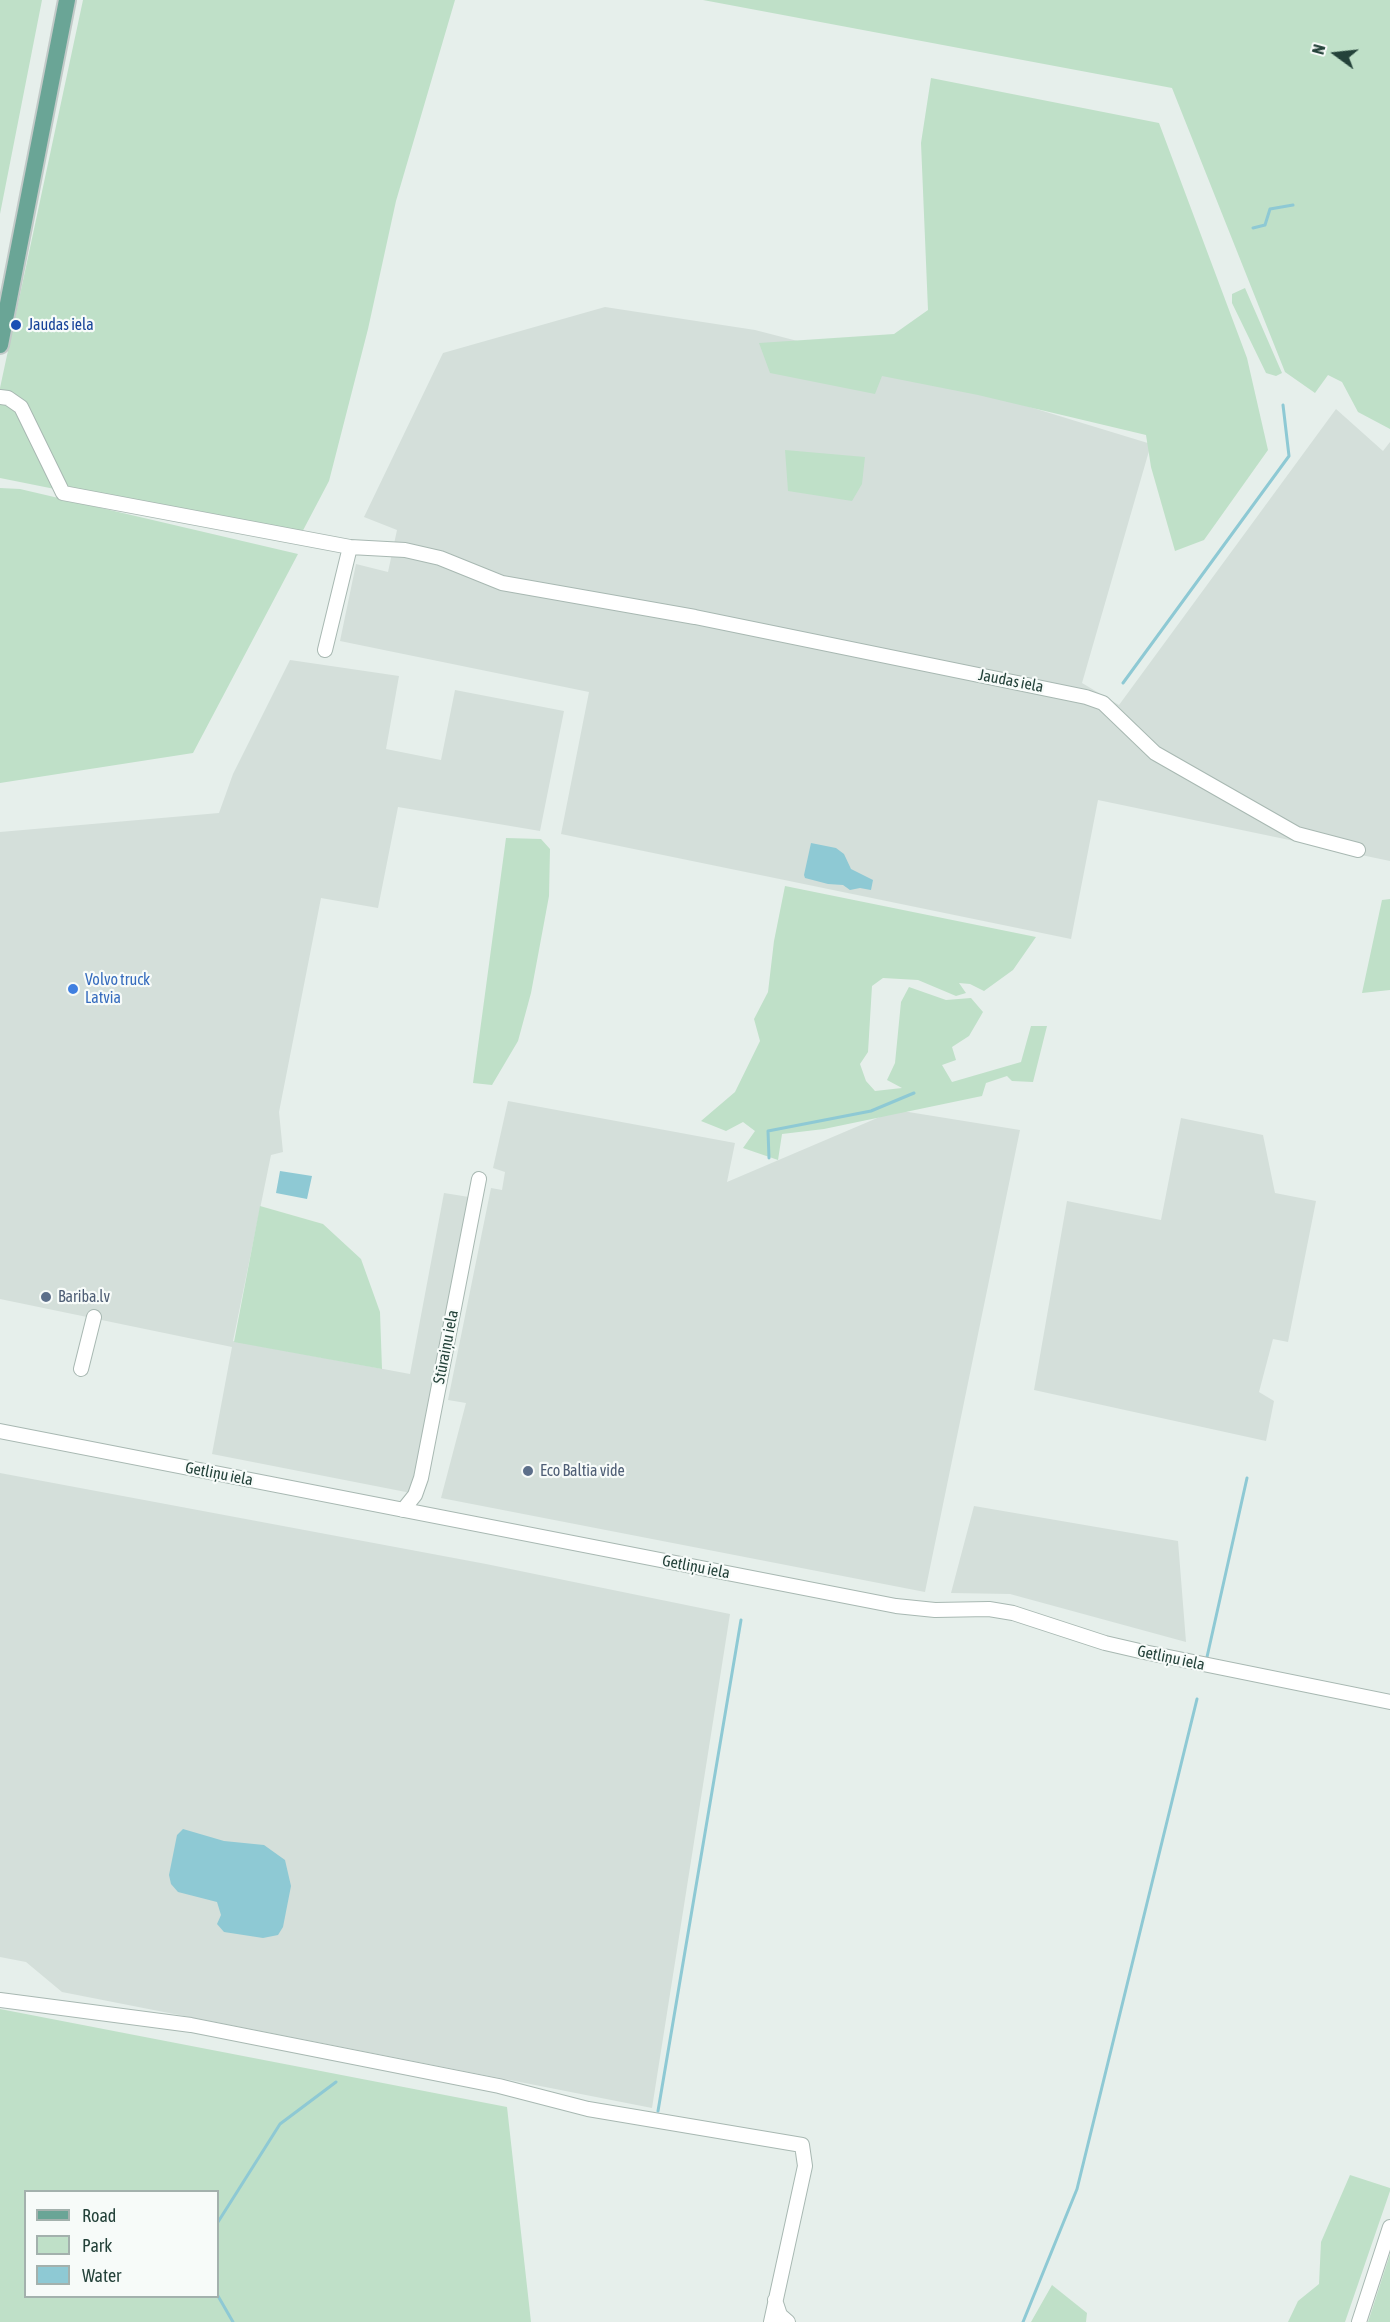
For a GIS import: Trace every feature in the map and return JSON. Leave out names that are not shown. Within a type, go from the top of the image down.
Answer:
[{"type":"main road","points":[[0,345],[67,0]]},
{"type":"street","name":"Jaudas iela","points":[[0,396],[8,398],[21,407],[63,493],[350,547],[405,550],[440,558],[502,583],[695,617],[1086,697],[1102,703],[1155,753],[1287,829],[1358,850]]},
{"type":"street","points":[[325,650],[350,547]]},
{"type":"street","name":"Stūraiņu iela","points":[[403,1510],[415,1495],[421,1479],[479,1179]]},
{"type":"street","points":[[81,1369],[94,1317]]},
{"type":"street","name":"Getliņu iela","points":[[0,1431],[896,1606],[935,1610],[989,1609],[1012,1613],[1106,1643],[1144,1652],[1390,1702]]},
{"type":"street","points":[[0,2000],[171,2021],[499,2086],[588,2109],[802,2145],[805,2166],[771,2322]]},
{"type":"street","points":[[1359,2322],[1390,2227]]},
{"type":"street","points":[[775,2300],[780,2315],[788,2322]]},
{"type":"shaded area","points":[[605,307],[755,330],[902,368],[1151,444],[1082,683],[1119,705],[1336,409],[1383,451],[1390,442],[1390,861],[1098,800],[1071,939],[561,834],[589,692],[340,641],[356,564],[388,572],[397,530],[364,517],[443,353]]},
{"type":"shaded area","points":[[290,660],[399,676],[386,749],[441,760],[455,690],[564,711],[540,831],[398,807],[378,908],[321,898],[279,1112],[283,1152],[271,1155],[233,1341],[410,1374],[444,1193],[469,1197],[411,1493],[212,1454],[232,1347],[0,1299],[0,832],[219,813],[233,774]]},
{"type":"shaded area","points":[[508,1101],[735,1143],[727,1182],[896,1110],[1020,1130],[925,1592],[441,1498],[466,1403],[448,1400],[491,1188],[502,1190],[505,1172],[493,1168]]},
{"type":"shaded area","points":[[1181,1118],[1263,1135],[1275,1193],[1316,1201],[1288,1342],[1273,1339],[1259,1392],[1274,1401],[1266,1441],[1034,1390],[1067,1201],[1161,1220]]},
{"type":"shaded area","points":[[0,1473],[486,1564],[730,1614],[652,2108],[62,1992],[26,1962],[0,1957]]},
{"type":"shaded area","points":[[974,1506],[1178,1541],[1186,1642],[1010,1594],[951,1593]]},
{"type":"green space","points":[[0,0],[42,0],[0,214]]},
{"type":"green space","points":[[83,0],[455,0],[396,201],[368,329],[329,481],[299,538],[0,478],[0,388]]},
{"type":"green space","points":[[703,0],[1390,0],[1390,429],[1358,412],[1342,382],[1328,375],[1315,393],[1285,372],[1172,88]]},
{"type":"green space","points":[[931,78],[1159,123],[1247,358],[1268,450],[1204,540],[1175,551],[1151,467],[1146,435],[978,395],[882,376],[875,394],[770,373],[759,343],[894,334],[928,310],[921,143]]},
{"type":"green space","points":[[1245,288],[1282,373],[1276,376],[1266,373],[1232,303],[1232,294]]},
{"type":"green space","points":[[785,450],[865,457],[862,484],[852,501],[788,491]]},
{"type":"green space","points":[[0,488],[20,489],[298,554],[193,753],[0,783]]},
{"type":"green space","points":[[506,838],[541,839],[550,849],[549,896],[531,993],[518,1041],[492,1085],[473,1083]]},
{"type":"green space","points":[[785,886],[1036,937],[1013,970],[984,991],[970,984],[959,983],[966,993],[956,996],[918,980],[883,978],[872,986],[868,1052],[860,1064],[866,1081],[875,1091],[902,1088],[887,1080],[895,1063],[901,1002],[909,987],[946,1000],[971,998],[983,1012],[969,1036],[952,1047],[956,1060],[942,1065],[952,1082],[1021,1062],[1031,1026],[1047,1026],[1033,1082],[1012,1081],[1007,1076],[986,1083],[982,1096],[824,1129],[782,1134],[778,1160],[743,1148],[755,1131],[743,1122],[726,1131],[701,1121],[735,1092],[760,1041],[754,1019],[768,992],[774,941]]},
{"type":"green space","points":[[1390,899],[1390,990],[1362,993],[1382,900]]},
{"type":"green space","points":[[260,1206],[323,1224],[361,1259],[380,1312],[382,1369],[234,1342]]},
{"type":"green space","points":[[0,2009],[507,2107],[531,2322],[0,2322]]},
{"type":"green space","points":[[1350,2175],[1390,2188],[1390,2191],[1345,2322],[1288,2322],[1298,2301],[1319,2284],[1321,2242]]},
{"type":"green space","points":[[1390,2254],[1390,2322],[1368,2322]]},
{"type":"green space","points":[[1052,2285],[1087,2313],[1086,2322],[1031,2322]]},
{"type":"water","points":[[811,843],[836,848],[844,854],[851,869],[873,880],[871,890],[860,888],[850,890],[843,885],[805,878]]},
{"type":"water","points":[[280,1171],[312,1176],[307,1199],[276,1193]]},
{"type":"water","points":[[183,1829],[224,1841],[264,1845],[285,1860],[291,1886],[283,1927],[278,1935],[263,1938],[224,1932],[217,1924],[221,1915],[217,1902],[178,1892],[171,1884],[169,1875],[177,1835]]},
{"type":"waterway","points":[[1253,228],[1265,225],[1270,209],[1293,205]]},
{"type":"waterway","points":[[1123,683],[1289,456],[1283,405]]},
{"type":"waterway","points":[[769,1158],[768,1131],[871,1111],[914,1093]]},
{"type":"waterway","points":[[1207,1657],[1247,1478]]},
{"type":"waterway","points":[[658,2111],[741,1620]]},
{"type":"waterway","points":[[1023,2322],[1077,2189],[1197,1699]]},
{"type":"waterway","points":[[219,2220],[280,2124],[336,2082]]},
{"type":"waterway","points":[[219,2298],[233,2322]]},
{"type":"place","name":"Jaudas iela","points":[[16,325]]},
{"type":"place","name":"Volvo truck Latvia","points":[[73,989]]},
{"type":"place","name":"Bariba.lv","points":[[46,1297]]},
{"type":"place","name":"Eco Baltia vide","points":[[528,1471]]}]
